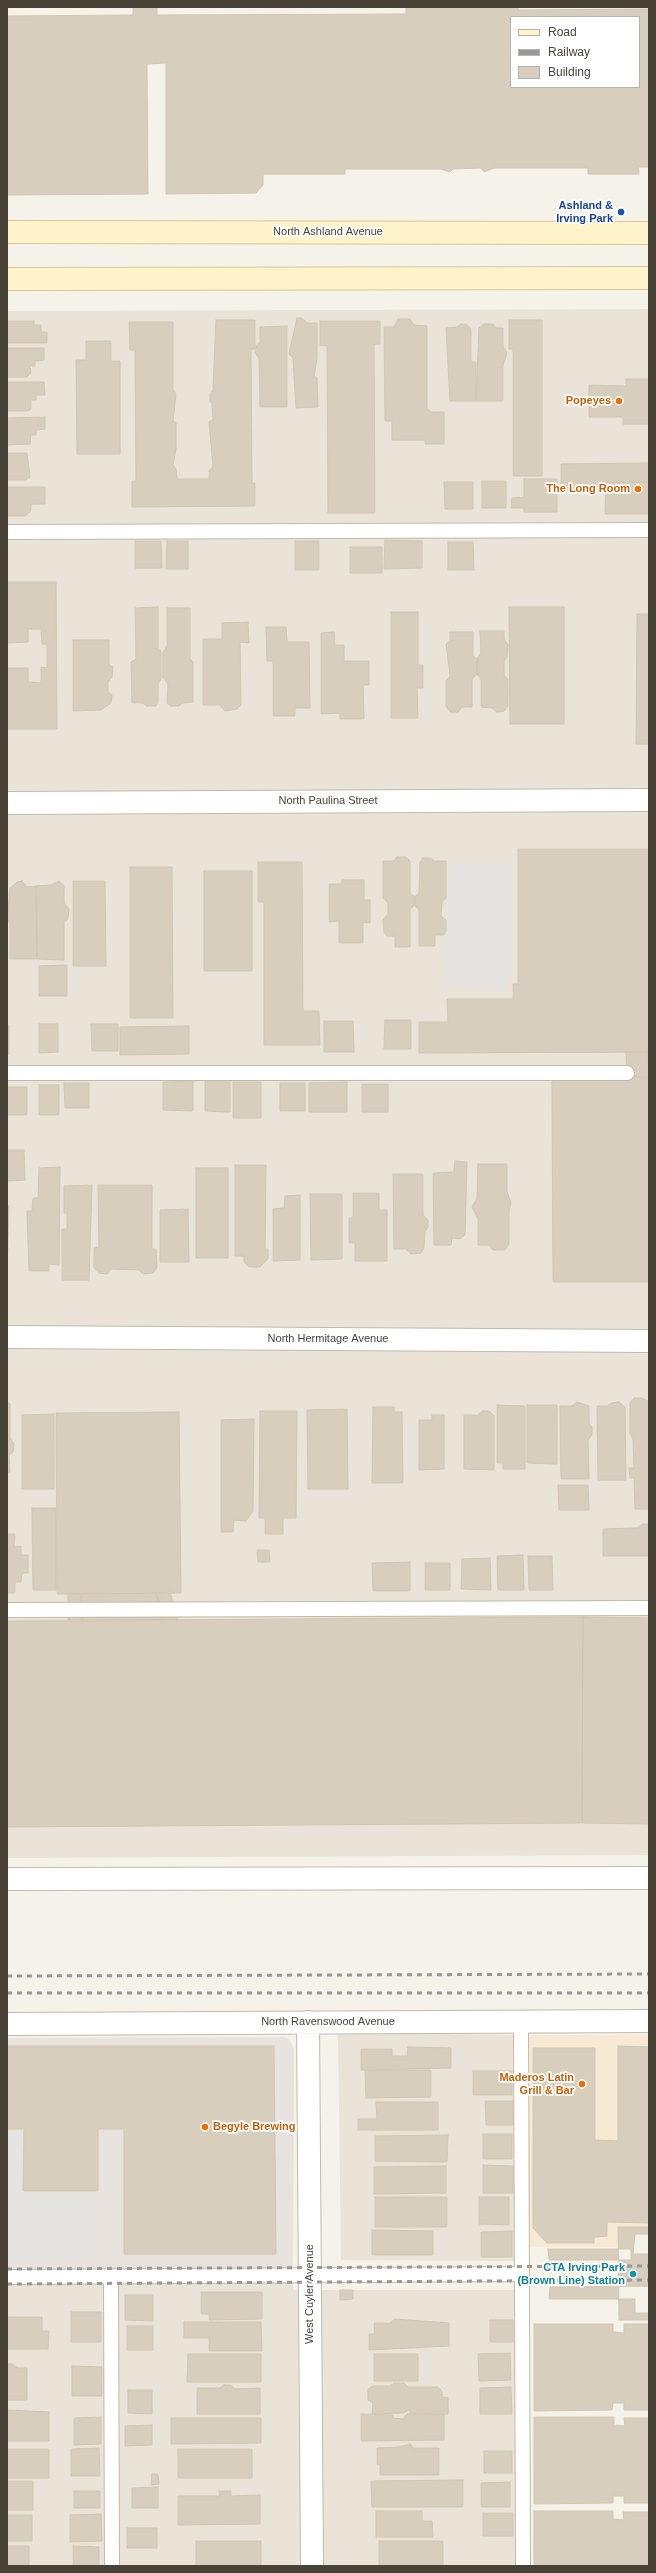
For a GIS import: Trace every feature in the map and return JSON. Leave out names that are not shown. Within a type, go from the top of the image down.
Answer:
[{"type":"main road","name":"North Ashland Avenue","points":[[7,232],[649,234]]},
{"type":"main road","points":[[7,279],[649,278]]},
{"type":"street","name":"North Paulina Street","points":[[7,803],[649,800]]},
{"type":"street","name":"North Hermitage Avenue","points":[[7,1337],[649,1341]]},
{"type":"street","points":[[7,1879],[649,1878]]},
{"type":"street","name":"North Ravenswood Avenue","points":[[7,2024],[649,2021]]},
{"type":"street","name":"West Cuyler Avenue","points":[[308,2022],[312,2566]]},
{"type":"lane","points":[[7,532],[649,530]]},
{"type":"lane","points":[[7,1073],[627,1073]]},
{"type":"lane","points":[[7,1610],[649,1608]]},
{"type":"lane","points":[[521,2021],[523,2566]]},
{"type":"lane","points":[[7,2277],[522,2274]]},
{"type":"lane","points":[[111,2277],[112,2566]]},
{"type":"shaded area","points":[[649,309],[649,1855],[7,1858],[7,311]]},
{"type":"shaded area","points":[[509,863],[509,989],[444,987],[449,865]]},
{"type":"shaded area","points":[[338,2033],[521,2035],[522,2261],[341,2260]]},
{"type":"shaded area","points":[[521,2035],[649,2035],[649,2227],[618,2227],[617,2247],[522,2247]]},
{"type":"shaded area","points":[[284,2037],[289,2039],[294,2049],[293,2276],[7,2277],[7,2038]]},
{"type":"shaded area","points":[[7,2132],[21,2132],[21,2195],[95,2194],[96,2258],[7,2259]]},
{"type":"shaded area","points":[[293,2276],[293,2290],[522,2290],[523,2566],[7,2566],[7,2277]]},
{"type":"building","points":[[133,7],[157,7],[157,15],[406,14],[406,7],[518,7],[518,10],[649,9],[649,167],[638,167],[639,174],[588,174],[588,168],[494,168],[484,172],[481,168],[453,169],[450,172],[441,169],[345,169],[345,174],[263,174],[263,185],[256,193],[166,194],[166,63],[147,64],[148,194],[7,195],[7,16],[133,15]]},
{"type":"building","points":[[297,318],[302,318],[307,323],[317,323],[317,358],[314,376],[317,378],[318,407],[296,408],[293,358],[289,354]]},
{"type":"building","points":[[398,319],[410,319],[414,325],[427,326],[427,408],[431,412],[444,412],[444,444],[425,444],[425,440],[392,440],[392,421],[385,421],[384,327],[394,327]]},
{"type":"building","points":[[216,320],[255,320],[255,349],[251,349],[252,483],[255,483],[255,506],[132,507],[132,481],[136,481],[135,350],[130,350],[129,322],[173,322],[173,390],[176,394],[173,421],[176,423],[176,449],[173,465],[176,469],[177,479],[209,479],[209,471],[213,466],[209,422],[213,419],[210,394],[213,390]]},
{"type":"building","points":[[509,320],[542,320],[542,476],[513,476],[513,349],[509,349]]},
{"type":"building","points":[[7,321],[34,321],[34,325],[41,325],[41,332],[47,332],[47,343],[7,343]]},
{"type":"building","points":[[320,321],[380,321],[380,344],[374,344],[375,513],[328,513],[327,346],[320,345]]},
{"type":"building","points":[[461,324],[466,324],[471,329],[471,362],[476,362],[476,401],[450,401],[446,328],[457,327]]},
{"type":"building","points":[[484,324],[493,324],[496,328],[503,328],[503,347],[507,353],[503,365],[503,401],[476,401],[479,328]]},
{"type":"building","points":[[287,326],[287,407],[260,407],[259,358],[255,353],[256,346],[260,342],[260,327]]},
{"type":"building","points":[[86,341],[111,341],[111,361],[120,361],[120,454],[77,454],[76,360],[86,360]]},
{"type":"building","points":[[7,348],[44,348],[44,360],[35,361],[35,366],[30,366],[31,373],[27,377],[7,377]]},
{"type":"building","name":"Popeyes","points":[[626,379],[649,379],[649,424],[623,424],[623,417],[589,417],[589,385],[626,386]]},
{"type":"building","points":[[7,382],[44,382],[45,395],[36,395],[36,400],[31,400],[31,409],[27,411],[7,411]]},
{"type":"building","points":[[45,417],[45,429],[36,430],[36,435],[31,435],[30,444],[7,445],[7,418]]},
{"type":"building","points":[[7,453],[27,453],[30,477],[26,480],[7,480]]},
{"type":"building","points":[[649,463],[649,482],[605,482],[605,490],[561,490],[561,464]]},
{"type":"building","points":[[524,479],[557,479],[557,512],[524,512],[524,508],[511,508],[512,498],[524,497]]},
{"type":"building","points":[[482,481],[506,481],[506,508],[482,508]]},
{"type":"building","points":[[444,482],[473,482],[473,509],[445,509]]},
{"type":"building","points":[[606,482],[649,482],[649,514],[605,514]]},
{"type":"building","points":[[7,487],[45,487],[45,504],[31,504],[31,511],[25,516],[7,516]]},
{"type":"building","points":[[385,540],[422,541],[422,568],[384,569]]},
{"type":"building","points":[[135,541],[161,541],[162,568],[135,568]]},
{"type":"building","points":[[167,541],[188,541],[188,569],[166,569]]},
{"type":"building","points":[[295,541],[319,541],[319,570],[295,570]]},
{"type":"building","points":[[448,542],[473,542],[474,570],[448,570]]},
{"type":"building","points":[[350,547],[382,547],[382,573],[350,573]]},
{"type":"building","points":[[7,582],[56,582],[57,729],[7,729],[7,668],[28,668],[28,682],[41,683],[41,667],[47,668],[47,644],[42,644],[41,629],[28,629],[28,642],[7,643]]},
{"type":"building","points":[[158,607],[158,648],[161,651],[161,680],[158,683],[158,702],[156,706],[146,706],[143,703],[132,703],[131,662],[136,659],[135,608]]},
{"type":"building","points":[[509,607],[564,607],[564,724],[510,724]]},
{"type":"building","points":[[167,608],[190,608],[190,659],[193,662],[193,702],[182,703],[179,706],[171,706],[167,703],[168,684],[163,678],[163,652],[167,646]]},
{"type":"building","points":[[391,612],[418,612],[418,665],[423,665],[423,688],[417,688],[418,718],[391,718]]},
{"type":"building","points":[[637,614],[649,614],[649,744],[636,744]]},
{"type":"building","points":[[248,622],[249,643],[240,642],[241,705],[237,709],[225,711],[220,705],[203,705],[203,639],[222,639],[222,623]]},
{"type":"building","points":[[266,627],[286,627],[287,642],[309,642],[310,708],[295,708],[295,716],[273,716],[273,661],[267,661]]},
{"type":"building","points":[[480,631],[504,631],[504,639],[508,645],[507,657],[504,661],[504,675],[508,680],[508,706],[504,711],[497,712],[492,708],[481,707],[481,679],[477,674],[477,659],[481,653]]},
{"type":"building","points":[[334,632],[335,645],[344,645],[344,661],[369,661],[369,685],[363,685],[364,719],[340,719],[340,713],[321,714],[321,633]]},
{"type":"building","points":[[450,632],[473,632],[473,656],[477,659],[477,674],[472,679],[472,707],[462,707],[458,712],[450,712],[446,706],[446,681],[450,676],[446,644],[450,640]]},
{"type":"building","points":[[73,640],[109,640],[109,664],[113,667],[112,677],[108,682],[108,692],[112,695],[111,703],[101,710],[73,711]]},
{"type":"building","points":[[518,849],[649,849],[649,1052],[419,1053],[419,1022],[448,1022],[447,999],[513,999],[513,984],[518,984]]},
{"type":"building","points":[[397,857],[406,857],[410,861],[410,894],[414,896],[415,905],[410,909],[410,947],[395,947],[395,936],[387,936],[384,932],[383,920],[388,914],[388,903],[383,898],[383,861],[394,861]]},
{"type":"building","points":[[423,858],[431,858],[434,861],[446,861],[446,898],[442,902],[441,916],[446,920],[446,931],[444,935],[435,935],[435,946],[419,946],[419,909],[415,906],[415,897],[419,893],[420,862]]},
{"type":"building","points":[[258,862],[302,862],[303,1011],[319,1011],[320,1045],[264,1045],[264,902],[258,902]]},
{"type":"building","points":[[130,867],[172,867],[173,1018],[130,1018]]},
{"type":"building","points":[[204,871],[252,871],[252,971],[204,971]]},
{"type":"building","points":[[342,880],[364,880],[364,900],[370,900],[370,923],[363,922],[363,943],[339,943],[339,921],[329,922],[329,884],[342,884]]},
{"type":"building","points":[[22,881],[27,887],[36,886],[37,959],[10,959],[10,923],[7,920],[10,888],[17,882]]},
{"type":"building","points":[[59,881],[64,886],[64,903],[69,909],[68,919],[64,922],[64,960],[37,959],[36,886],[51,885]]},
{"type":"building","points":[[73,881],[105,881],[106,966],[73,966]]},
{"type":"building","points":[[67,965],[67,996],[39,996],[39,966]]},
{"type":"building","points":[[385,1020],[411,1020],[411,1049],[384,1049]]},
{"type":"building","points":[[324,1021],[353,1021],[354,1052],[324,1052]]},
{"type":"building","points":[[39,1024],[58,1024],[58,1052],[39,1053]]},
{"type":"building","points":[[91,1024],[118,1024],[118,1051],[92,1051]]},
{"type":"building","points":[[7,1025],[9,1025],[9,1054],[7,1054]]},
{"type":"building","points":[[189,1026],[189,1054],[120,1055],[120,1027]]},
{"type":"building","points":[[626,1052],[648,1052],[649,1077],[627,1077]]},
{"type":"building","points":[[552,1077],[649,1077],[649,1282],[553,1282]]},
{"type":"building","points":[[193,1081],[193,1111],[163,1110],[163,1082]]},
{"type":"building","points":[[205,1081],[230,1081],[230,1112],[205,1111]]},
{"type":"building","points":[[233,1082],[261,1082],[261,1118],[233,1118]]},
{"type":"building","points":[[347,1082],[347,1112],[309,1112],[309,1083]]},
{"type":"building","points":[[64,1083],[89,1083],[89,1108],[65,1108]]},
{"type":"building","points":[[280,1083],[305,1083],[305,1111],[280,1111]]},
{"type":"building","points":[[362,1084],[388,1084],[388,1112],[362,1112]]},
{"type":"building","points":[[39,1085],[59,1085],[59,1115],[39,1115]]},
{"type":"building","points":[[7,1087],[27,1087],[27,1115],[7,1115]]},
{"type":"building","points":[[7,1150],[24,1150],[25,1180],[7,1181]]},
{"type":"building","points":[[455,1161],[467,1162],[465,1235],[460,1239],[452,1238],[451,1245],[434,1245],[433,1173],[454,1172]]},
{"type":"building","points":[[478,1164],[507,1164],[507,1191],[511,1203],[509,1210],[509,1244],[505,1250],[493,1250],[489,1245],[478,1245],[478,1219],[472,1207],[477,1198]]},
{"type":"building","points":[[235,1165],[266,1165],[265,1249],[268,1249],[268,1259],[260,1267],[249,1267],[244,1262],[244,1256],[235,1256]]},
{"type":"building","points":[[60,1167],[59,1265],[49,1264],[49,1271],[29,1271],[27,1211],[32,1211],[33,1198],[38,1198],[39,1168]]},
{"type":"building","points":[[196,1168],[228,1168],[228,1258],[196,1258]]},
{"type":"building","points":[[393,1174],[423,1174],[423,1215],[428,1220],[428,1227],[425,1232],[424,1248],[421,1253],[411,1254],[406,1249],[394,1249]]},
{"type":"building","points":[[92,1185],[89,1280],[62,1280],[62,1229],[67,1229],[67,1213],[64,1213],[64,1186]]},
{"type":"building","points":[[98,1185],[152,1185],[152,1249],[156,1249],[157,1268],[153,1273],[143,1274],[139,1270],[111,1269],[107,1274],[99,1273],[94,1268],[94,1248],[99,1247]]},
{"type":"building","points":[[353,1193],[379,1193],[379,1210],[387,1210],[387,1261],[355,1261],[355,1243],[349,1243],[349,1218],[353,1218]]},
{"type":"building","points":[[310,1194],[342,1194],[342,1259],[311,1260]]},
{"type":"building","points":[[300,1195],[300,1260],[273,1261],[273,1209],[284,1208],[285,1196]]},
{"type":"building","points":[[7,1206],[9,1206],[7,1271]]},
{"type":"building","points":[[188,1209],[189,1262],[160,1262],[160,1210]]},
{"type":"building","points":[[634,1398],[642,1398],[649,1402],[649,1509],[635,1509],[634,1478],[630,1478],[629,1468],[634,1468],[633,1439],[630,1433],[630,1403]]},
{"type":"building","points":[[7,1402],[10,1404],[10,1438],[14,1444],[13,1452],[9,1455],[10,1472],[7,1472]]},
{"type":"building","points":[[577,1402],[589,1406],[589,1423],[592,1427],[592,1435],[588,1440],[589,1479],[561,1479],[560,1406],[572,1406]]},
{"type":"building","points":[[619,1402],[625,1407],[626,1480],[598,1480],[597,1406],[607,1406],[612,1403]]},
{"type":"building","points":[[497,1405],[525,1406],[525,1469],[503,1469],[503,1463],[497,1463]]},
{"type":"building","points":[[527,1405],[557,1405],[557,1464],[527,1463]]},
{"type":"building","points":[[373,1407],[394,1407],[394,1412],[402,1412],[403,1483],[372,1483]]},
{"type":"building","points":[[347,1409],[348,1489],[308,1489],[307,1410]]},
{"type":"building","points":[[260,1411],[297,1411],[296,1518],[283,1518],[283,1534],[265,1534],[265,1518],[259,1518]]},
{"type":"building","points":[[483,1411],[489,1411],[494,1416],[494,1470],[464,1469],[464,1415],[478,1415]]},
{"type":"building","points":[[179,1412],[181,1593],[57,1594],[56,1413]]},
{"type":"building","points":[[54,1414],[54,1489],[22,1489],[22,1415]]},
{"type":"building","points":[[432,1415],[444,1415],[444,1469],[419,1470],[419,1420],[432,1420]]},
{"type":"building","points":[[254,1419],[253,1511],[246,1521],[234,1520],[233,1532],[221,1532],[221,1420]]},
{"type":"building","points":[[558,1485],[588,1485],[589,1510],[559,1510]]},
{"type":"building","points":[[32,1508],[56,1508],[56,1590],[33,1590]]},
{"type":"building","points":[[643,1524],[649,1524],[649,1556],[603,1556],[603,1529],[637,1528]]},
{"type":"building","points":[[7,1534],[15,1534],[14,1547],[21,1546],[21,1555],[28,1555],[28,1573],[22,1573],[21,1582],[15,1582],[15,1593],[7,1593]]},
{"type":"building","points":[[257,1550],[269,1550],[270,1562],[258,1562]]},
{"type":"building","points":[[523,1555],[524,1590],[498,1590],[497,1556]]},
{"type":"building","points":[[528,1556],[552,1556],[553,1590],[529,1590]]},
{"type":"building","points":[[490,1558],[491,1590],[461,1589],[462,1559]]},
{"type":"building","points":[[410,1562],[410,1591],[373,1591],[372,1563]]},
{"type":"building","points":[[425,1563],[450,1563],[450,1590],[425,1590]]},
{"type":"building","points":[[170,1592],[178,1620],[163,1620],[156,1593]]},
{"type":"building","points":[[68,1593],[81,1594],[82,1621],[68,1620]]},
{"type":"building","points":[[156,1593],[163,1620],[82,1621],[81,1594]]},
{"type":"building","points":[[583,1617],[649,1618],[649,1824],[582,1823]]},
{"type":"building","points":[[583,1617],[582,1823],[7,1827],[7,1621]]},
{"type":"building","points":[[7,2046],[274,2046],[276,2254],[124,2254],[124,2129],[98,2129],[98,2191],[23,2191],[24,2129],[7,2129]]},
{"type":"building","points":[[618,2046],[649,2047],[649,2223],[607,2222],[607,2236],[594,2237],[594,2243],[547,2243],[533,2228],[533,2048],[595,2048],[595,2140],[618,2141]]},
{"type":"building","points":[[408,2047],[451,2048],[451,2068],[361,2070],[361,2049],[392,2049],[392,2056],[407,2056]]},
{"type":"building","points":[[365,2070],[431,2070],[431,2097],[366,2098]]},
{"type":"building","points":[[473,2071],[512,2071],[512,2095],[473,2095]]},
{"type":"building","points":[[485,2101],[513,2101],[513,2125],[486,2125]]},
{"type":"building","points":[[376,2102],[438,2102],[438,2130],[358,2130],[358,2119],[377,2119]]},
{"type":"building","points":[[483,2134],[512,2134],[512,2159],[483,2159]]},
{"type":"building","points":[[448,2135],[447,2162],[375,2161],[375,2136]]},
{"type":"building","points":[[483,2165],[513,2166],[513,2193],[483,2193]]},
{"type":"building","points":[[446,2166],[446,2193],[374,2194],[374,2167]]},
{"type":"building","points":[[375,2197],[447,2197],[447,2227],[375,2227]]},
{"type":"building","points":[[479,2197],[509,2197],[509,2225],[479,2224]]},
{"type":"building","name":"CTA Irving Park (Brown Line) Station","points":[[618,2227],[649,2227],[649,2320],[619,2320]]},
{"type":"building","points":[[372,2230],[433,2231],[433,2255],[372,2255]]},
{"type":"building","points":[[512,2231],[512,2257],[481,2257],[481,2232]]},
{"type":"building","points":[[635,2234],[649,2234],[649,2254],[633,2254]]},
{"type":"building","points":[[548,2249],[631,2249],[631,2260],[549,2260]]},
{"type":"building","points":[[649,2286],[649,2313],[635,2313],[635,2299],[549,2299],[550,2287]]},
{"type":"building","points":[[340,2290],[353,2290],[353,2299],[340,2300]]},
{"type":"building","points":[[201,2292],[262,2292],[262,2319],[209,2320],[209,2314],[201,2314]]},
{"type":"building","points":[[125,2295],[153,2295],[153,2321],[125,2320]]},
{"type":"building","points":[[71,2312],[101,2312],[101,2342],[71,2342]]},
{"type":"building","points":[[7,2315],[8,2317],[42,2317],[42,2331],[49,2331],[48,2349],[7,2349]]},
{"type":"building","points":[[395,2319],[449,2323],[449,2346],[369,2350],[369,2334],[375,2334],[374,2323],[390,2323]]},
{"type":"building","points":[[490,2320],[513,2320],[513,2342],[490,2342]]},
{"type":"building","points":[[184,2322],[261,2322],[262,2351],[209,2351],[209,2338],[184,2338]]},
{"type":"building","points":[[534,2324],[613,2324],[613,2332],[624,2333],[624,2324],[649,2324],[649,2410],[624,2410],[624,2403],[613,2403],[612,2410],[534,2411]]},
{"type":"building","points":[[127,2326],[153,2326],[153,2350],[127,2350]]},
{"type":"building","points":[[510,2353],[511,2380],[479,2381],[478,2354]]},
{"type":"building","points":[[188,2354],[261,2354],[261,2382],[187,2382]]},
{"type":"building","points":[[374,2354],[418,2354],[418,2381],[374,2381]]},
{"type":"building","points":[[7,2364],[12,2364],[18,2368],[27,2368],[27,2400],[7,2400]]},
{"type":"building","points":[[72,2366],[102,2367],[102,2396],[72,2396]]},
{"type":"building","points":[[394,2383],[404,2383],[408,2387],[438,2387],[442,2391],[442,2397],[448,2398],[448,2414],[410,2413],[410,2409],[404,2413],[372,2414],[373,2403],[368,2400],[368,2389],[373,2386],[390,2386]]},
{"type":"building","points":[[224,2385],[231,2385],[235,2389],[260,2388],[260,2414],[197,2414],[197,2388],[220,2388]]},
{"type":"building","points":[[511,2387],[512,2414],[480,2414],[480,2388]]},
{"type":"building","points":[[128,2390],[152,2390],[152,2414],[128,2413]]},
{"type":"building","points":[[7,2410],[49,2412],[49,2441],[7,2441]]},
{"type":"building","points":[[361,2414],[393,2415],[393,2418],[403,2419],[407,2414],[444,2414],[444,2440],[361,2441]]},
{"type":"building","points":[[101,2417],[101,2444],[74,2445],[74,2418]]},
{"type":"building","points":[[534,2417],[614,2417],[614,2425],[625,2426],[624,2418],[649,2418],[649,2503],[624,2503],[624,2496],[613,2496],[613,2503],[534,2504]]},
{"type":"building","points":[[171,2418],[261,2418],[261,2443],[171,2444]]},
{"type":"building","points":[[152,2425],[152,2445],[125,2446],[125,2426]]},
{"type":"building","points":[[410,2444],[413,2448],[439,2448],[439,2475],[380,2475],[380,2464],[377,2464],[377,2448],[399,2447]]},
{"type":"building","points":[[99,2448],[100,2476],[71,2476],[71,2449]]},
{"type":"building","points":[[7,2449],[49,2449],[49,2478],[7,2478]]},
{"type":"building","points":[[178,2449],[252,2449],[252,2478],[178,2478]]},
{"type":"building","points":[[484,2451],[512,2451],[512,2473],[484,2473]]},
{"type":"building","points":[[152,2474],[158,2474],[159,2484],[151,2485]]},
{"type":"building","points":[[463,2480],[463,2507],[372,2507],[371,2481]]},
{"type":"building","points":[[7,2481],[33,2481],[33,2510],[7,2510]]},
{"type":"building","points":[[510,2482],[510,2507],[481,2507],[481,2483]]},
{"type":"building","points":[[158,2487],[158,2508],[132,2508],[132,2488]]},
{"type":"building","points":[[74,2491],[100,2491],[100,2508],[74,2508]]},
{"type":"building","points":[[219,2491],[231,2491],[231,2496],[260,2495],[260,2524],[178,2525],[178,2496],[220,2496]]},
{"type":"building","points":[[376,2511],[422,2511],[422,2521],[432,2521],[433,2537],[376,2537]]},
{"type":"building","points":[[534,2511],[613,2511],[613,2519],[624,2520],[623,2512],[649,2512],[649,2566],[534,2566]]},
{"type":"building","points":[[483,2513],[513,2513],[513,2536],[483,2536]]},
{"type":"building","points":[[101,2514],[102,2541],[70,2542],[70,2515]]},
{"type":"building","points":[[7,2515],[32,2515],[32,2541],[7,2541]]},
{"type":"building","points":[[127,2528],[157,2528],[157,2548],[127,2548]]},
{"type":"building","points":[[196,2541],[261,2541],[261,2566],[196,2566]]},
{"type":"building","points":[[379,2541],[443,2541],[443,2566],[379,2566]]},
{"type":"building","points":[[7,2546],[29,2546],[29,2566],[7,2566]]},
{"type":"building","points":[[73,2546],[99,2547],[99,2566],[73,2566]]},
{"type":"railway","points":[[7,1976],[649,1974]]},
{"type":"railway","points":[[7,1993],[649,1993]]},
{"type":"railway","points":[[7,2269],[649,2266]]},
{"type":"railway","points":[[7,2284],[649,2280]]},
{"type":"place","name":"Ashland & Irving Park","points":[[621,212]]},
{"type":"place","name":"Popeyes","points":[[619,401]]},
{"type":"place","name":"The Long Room","points":[[638,489]]},
{"type":"place","name":"Maderos Latin Grill & Bar","points":[[582,2084]]},
{"type":"place","name":"Begyle Brewing","points":[[205,2127]]},
{"type":"place","name":"CTA Irving Park (Brown Line) Station","points":[[633,2274]]}]
